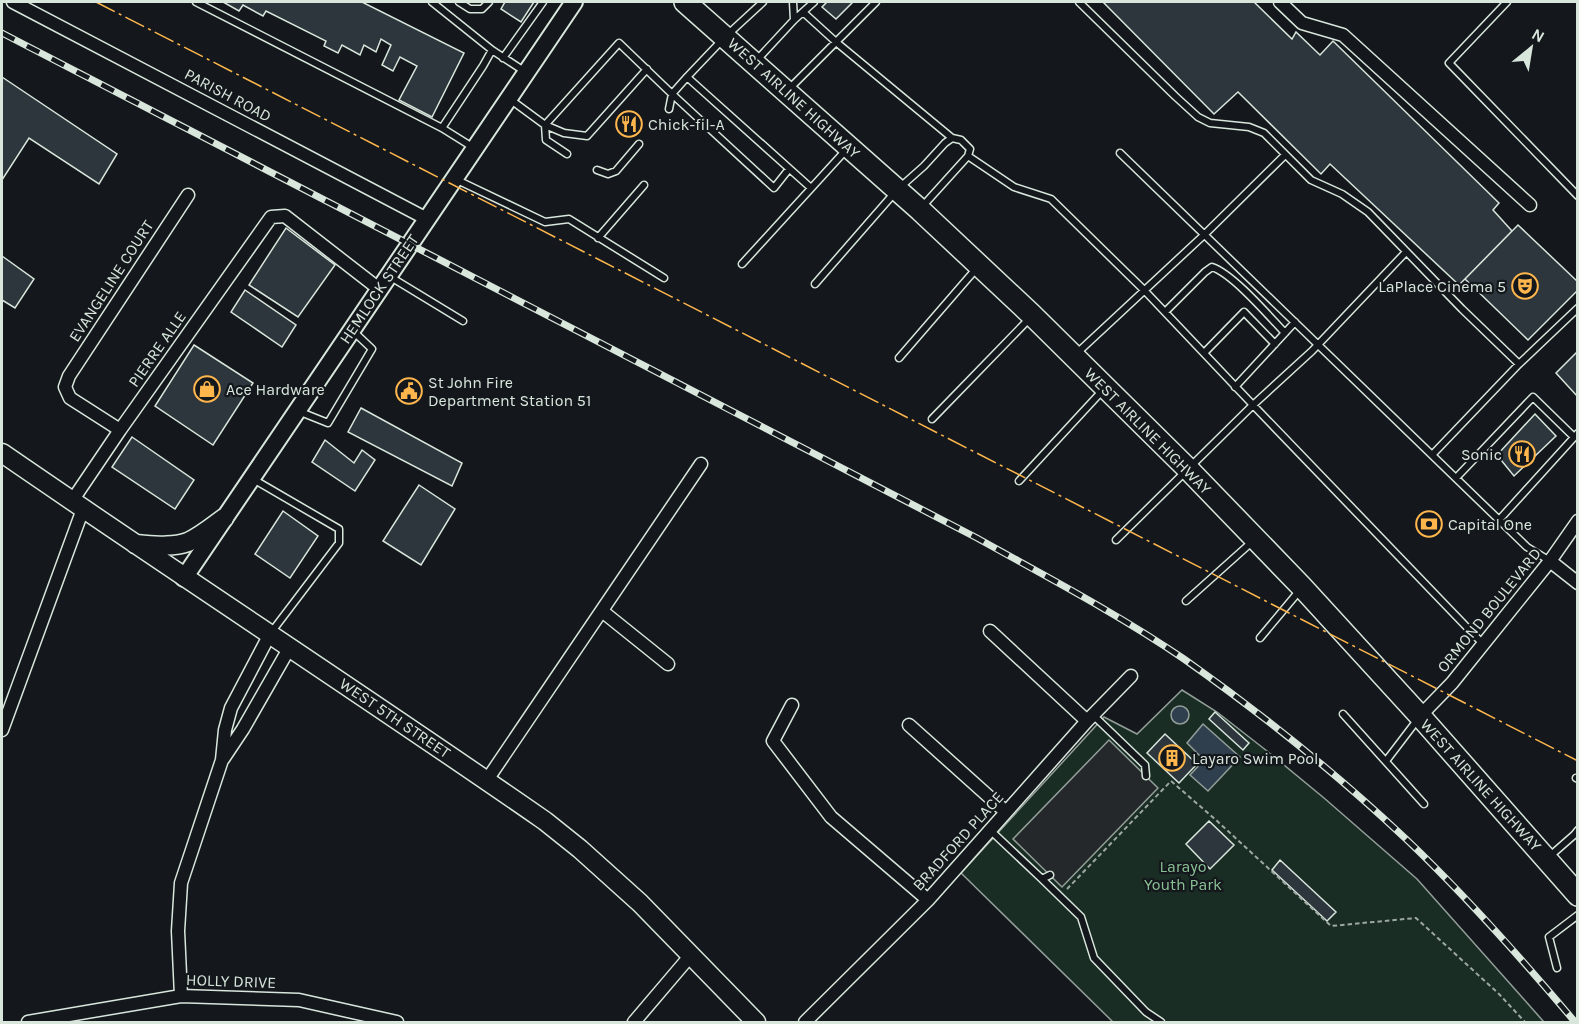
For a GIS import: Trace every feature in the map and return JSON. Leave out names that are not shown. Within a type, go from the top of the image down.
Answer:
[{"type":"highway","name":"WEST AIRLINE HIGHWAY","points":[[685,2],[920,210],[1032,315],[1188,469],[1302,587],[1578,895]]},
{"type":"main road","name":"WEST 5TH STREET","points":[[2,453],[545,821],[640,903],[756,1023]]},
{"type":"main road","points":[[135,544],[182,543],[201,535],[224,518]]},
{"type":"street","name":"PARISH ROAD","points":[[13,2],[427,219]]},
{"type":"street","name":"HEMLOCK STREET","points":[[184,578],[574,2]]},
{"type":"street","points":[[1280,2],[1302,23],[1343,35],[1530,205]]},
{"type":"street","name":"EVANGELINE COURT","points":[[120,430],[70,398],[65,387],[69,376],[188,195]]},
{"type":"street","name":"PIERRE ALLE","points":[[2,730],[78,505],[120,430],[271,217],[285,216],[384,282]]},
{"type":"street","points":[[487,780],[701,464]]},
{"type":"street","name":"ORMOND BOULEVARD","points":[[1420,716],[1452,683],[1484,644],[1550,561],[1578,521]]},
{"type":"street","points":[[1550,561],[1578,583]]},
{"type":"street","points":[[602,611],[668,664]]},
{"type":"street","points":[[990,632],[1090,718]]},
{"type":"street","points":[[181,996],[178,931],[181,883],[222,760],[225,730],[231,708],[270,634]]},
{"type":"street","points":[[222,760],[243,729],[290,647]]},
{"type":"street","name":"BRADFORD PLACE","points":[[805,1023],[928,900],[1090,718],[1131,676]]},
{"type":"street","points":[[792,705],[773,741],[831,817],[928,900]]},
{"type":"street","points":[[909,724],[1006,812]]},
{"type":"street","points":[[634,1023],[691,955]]},
{"type":"street","name":"HOLLY DRIVE","points":[[28,1023],[181,996],[299,1000],[397,1023]]},
{"type":"lane","points":[[196,2],[442,128],[474,148]]},
{"type":"lane","points":[[432,2],[492,50],[526,73]]},
{"type":"lane","points":[[459,2],[470,9],[482,9],[489,2]]},
{"type":"lane","points":[[503,58],[543,2]]},
{"type":"lane","points":[[669,109],[672,94],[725,37],[763,2]]},
{"type":"lane","points":[[793,2],[794,20]]},
{"type":"lane","points":[[754,63],[814,2]]},
{"type":"lane","points":[[787,92],[876,2]]},
{"type":"lane","points":[[1079,2],[1198,117],[1210,123],[1249,127],[1264,133],[1311,180],[1342,194],[1363,208],[1519,364]]},
{"type":"lane","points":[[1508,2],[1449,63],[1578,196]]},
{"type":"lane","points":[[803,12],[952,138],[961,140],[970,148],[969,156],[920,210]]},
{"type":"lane","points":[[567,154],[546,140],[546,125],[619,43],[774,188],[789,170]]},
{"type":"lane","points":[[442,128],[492,50]]},
{"type":"lane","points":[[508,98],[546,125],[564,133],[587,136],[647,69]]},
{"type":"lane","points":[[687,77],[811,188]]},
{"type":"lane","points":[[815,284],[897,190],[952,138]]},
{"type":"lane","points":[[597,170],[608,174],[616,171],[639,144]]},
{"type":"lane","points":[[742,264],[849,147]]},
{"type":"lane","points":[[1120,153],[1527,547],[1550,561]]},
{"type":"lane","points":[[1073,356],[1204,235],[1285,155]]},
{"type":"lane","points":[[969,156],[1014,187],[1051,199],[1144,290],[1484,644]]},
{"type":"lane","points":[[454,178],[545,222],[569,219],[664,278]]},
{"type":"lane","points":[[598,238],[644,186]]},
{"type":"lane","points":[[1116,540],[1318,344],[1406,252]]},
{"type":"lane","points":[[899,358],[978,266]]},
{"type":"lane","points":[[1165,312],[1212,267],[1221,270],[1234,281],[1285,333]]},
{"type":"lane","points":[[384,282],[463,321]]},
{"type":"lane","points":[[1432,455],[1519,364],[1578,308]]},
{"type":"lane","points":[[1204,353],[1244,312],[1275,344]]},
{"type":"lane","points":[[932,419],[1032,315]]},
{"type":"lane","points":[[1235,387],[1295,322]]},
{"type":"lane","points":[[297,410],[328,423],[372,349],[352,330]]},
{"type":"lane","points":[[1019,481],[1105,388]]},
{"type":"lane","points":[[1456,478],[1533,397],[1576,435],[1499,520]]},
{"type":"lane","points":[[251,478],[339,529],[339,543],[270,634]]},
{"type":"lane","points":[[1186,601],[1255,539]]},
{"type":"lane","points":[[1260,638],[1302,587]]},
{"type":"lane","points":[[1343,714],[1424,804]]},
{"type":"lane","points":[[1386,761],[1420,716]]},
{"type":"lane","points":[[1090,718],[1122,748],[1145,765],[1146,776]]},
{"type":"lane","points":[[990,830],[1081,917],[1094,958],[1146,1012],[1161,1023]]},
{"type":"lane","points":[[1548,859],[1578,830]]},
{"type":"lane","points":[[1017,855],[1023,849]]},
{"type":"lane","points":[[1042,879],[1050,876]]},
{"type":"lane","points":[[1557,968],[1549,937],[1578,915]]},
{"type":"path","points":[[1060,896],[1171,781],[1331,926],[1416,918],[1499,994],[1525,1023]]},
{"type":"green space","name":"Larayo Youth Park","points":[[1182,690],[1217,712],[1267,751],[1417,879],[1544,1022],[1113,1022],[961,873],[1104,717],[1137,734]]},
{"type":"shaded area","points":[[1109,740],[1158,788],[1062,887],[1013,839]]},
{"type":"water","points":[[1176,706],[1184,706],[1189,711],[1187,722],[1176,724],[1171,719],[1171,711]]},
{"type":"water","points":[[1203,724],[1240,757],[1208,791],[1190,775],[1204,760],[1187,743]]},
{"type":"building","points":[[223,2],[362,2],[464,53],[432,117],[399,100],[417,66],[400,57],[393,71],[382,65],[391,45],[381,39],[376,52],[364,45],[360,55],[342,45],[338,53],[324,46],[326,41],[266,11],[263,16],[243,5],[239,11]]},
{"type":"building","points":[[505,2],[534,2],[521,22],[501,9]]},
{"type":"building","points":[[827,2],[853,2],[836,19],[822,7]]},
{"type":"building","points":[[1103,2],[1254,2],[1292,39],[1296,32],[1320,55],[1333,41],[1499,203],[1493,210],[1512,231],[1459,285],[1330,164],[1321,174],[1238,92],[1214,114]]},
{"type":"building","points":[[2,77],[117,154],[99,184],[29,138],[2,180]]},
{"type":"building","name":"LaPlace Cinema 5","points":[[1518,225],[1578,282],[1578,290],[1528,340],[1465,279]]},
{"type":"building","points":[[286,228],[335,265],[298,317],[249,285]]},
{"type":"building","points":[[2,256],[34,279],[15,308],[2,300]]},
{"type":"building","points":[[245,290],[296,325],[282,347],[231,312]]},
{"type":"building","points":[[194,345],[253,383],[213,445],[155,406]]},
{"type":"building","points":[[1578,351],[1578,395],[1577,396],[1556,373]]},
{"type":"building","points":[[361,408],[462,463],[452,486],[348,432]]},
{"type":"building","points":[[1535,414],[1556,436],[1514,476],[1497,455]]},
{"type":"building","points":[[132,437],[194,480],[175,509],[112,467]]},
{"type":"building","points":[[325,440],[354,463],[362,450],[375,460],[355,491],[312,462]]},
{"type":"building","points":[[419,485],[455,509],[421,565],[383,541]]},
{"type":"building","points":[[283,511],[318,536],[290,578],[255,554]]},
{"type":"building","points":[[1215,712],[1249,743],[1243,750],[1209,719]]},
{"type":"building","name":"Layaro Swim Pool","points":[[1165,734],[1197,764],[1179,783],[1147,753]]},
{"type":"building","points":[[1209,821],[1234,845],[1210,869],[1186,844]]},
{"type":"building","points":[[1280,860],[1336,912],[1327,921],[1272,870]]},
{"type":"railway","points":[[2,33],[977,538],[1159,642],[1270,723],[1380,815],[1472,905],[1575,1022]]},
{"type":"power","points":[[96,2],[1578,761]]},
{"type":"place","name":"Chick-fil-A","points":[[629,124]]},
{"type":"place","name":"LaPlace Cinema 5","points":[[1525,286]]},
{"type":"place","name":"Ace Hardware","points":[[207,389]]},
{"type":"place","name":"St John Fire Department Station 51","points":[[409,391]]},
{"type":"place","name":"Sonic","points":[[1522,454]]},
{"type":"place","name":"Capital One","points":[[1429,524]]},
{"type":"place","name":"Layaro Swim Pool","points":[[1172,758]]}]
